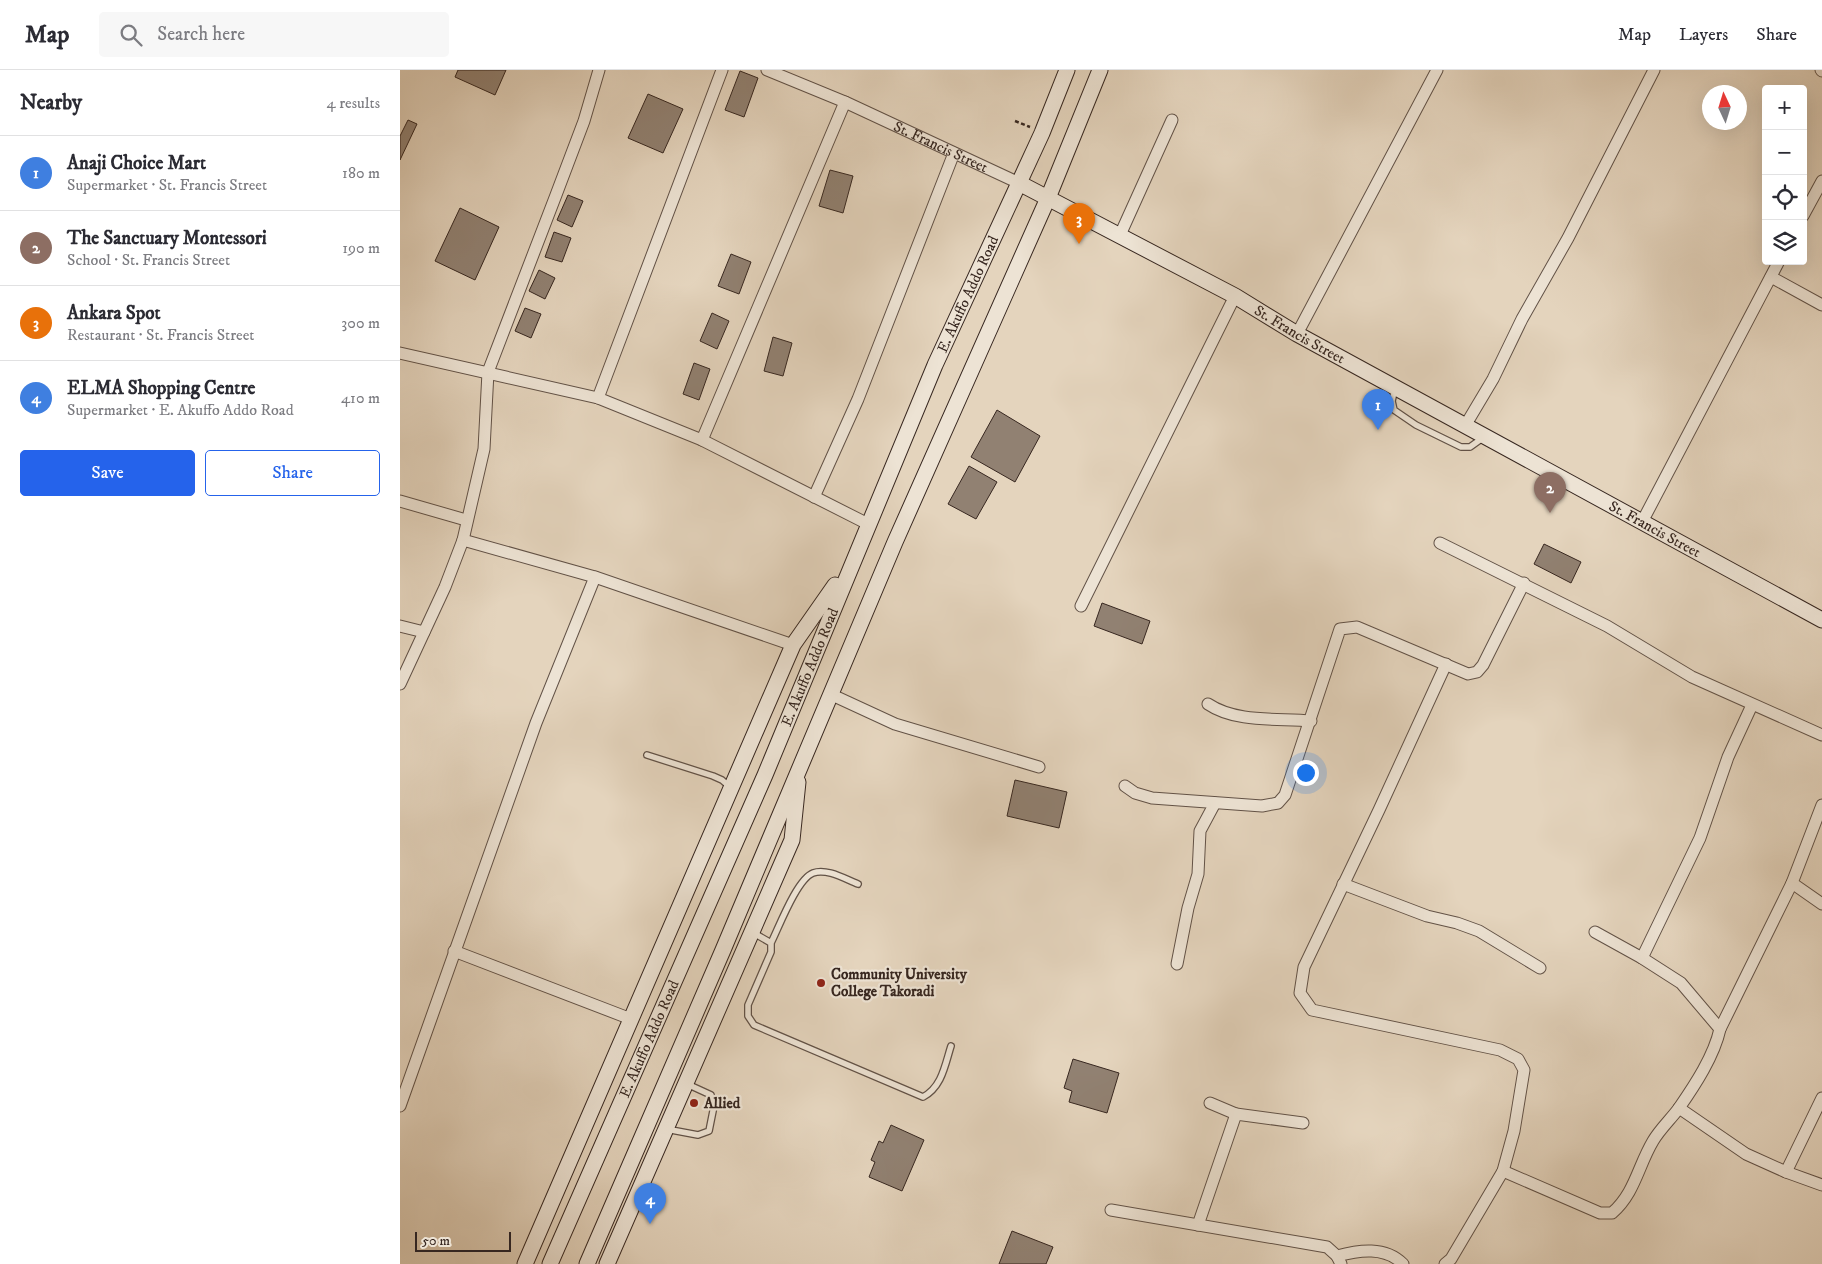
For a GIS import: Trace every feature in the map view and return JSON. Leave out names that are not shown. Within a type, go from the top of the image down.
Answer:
[{"type":"main road","name":"E. Akuffo Addo Road","points":[[550,1264],[765,775],[935,364],[1020,183],[1067,70]]},
{"type":"main road","name":"E. Akuffo Addo Road","points":[[587,1264],[723,950],[830,694],[1048,198],[1100,70]]},
{"type":"main road","name":"St. Francis Street","points":[[1020,183],[1235,296],[1297,334],[1822,620]]},
{"type":"main road","points":[[525,1264],[793,646],[851,564]]},
{"type":"main road","points":[[607,1264],[792,840],[800,766]]},
{"type":"street","points":[[400,684],[446,587],[463,540],[466,520],[484,449],[488,372],[584,121],[599,70]]},
{"type":"street","points":[[598,398],[722,70]]},
{"type":"street","name":"St. Francis Street","points":[[767,70],[845,102],[1020,183]]},
{"type":"street","points":[[1297,334],[1437,70]]},
{"type":"street","points":[[1465,426],[1493,379],[1522,318],[1568,238],[1654,70]]},
{"type":"street","points":[[702,440],[845,102]]},
{"type":"street","points":[[1120,236],[1172,120]]},
{"type":"street","points":[[814,497],[858,400],[954,153]]},
{"type":"street","points":[[1807,209],[1822,181]]},
{"type":"street","points":[[1642,522],[1777,265]]},
{"type":"street","points":[[1771,277],[1822,305]]},
{"type":"street","points":[[1081,606],[1235,296]]},
{"type":"street","points":[[400,353],[598,398],[702,440],[868,524]]},
{"type":"street","points":[[400,501],[466,520]]},
{"type":"street","points":[[463,540],[595,577],[793,646]]},
{"type":"street","points":[[1440,543],[1524,583],[1607,626],[1692,677],[1822,735]]},
{"type":"street","points":[[400,1106],[536,723],[595,577]]},
{"type":"street","points":[[1125,786],[1135,793],[1152,798],[1262,806],[1278,804],[1285,796],[1340,629],[1357,627],[1468,674],[1477,672],[1483,665],[1524,583]]},
{"type":"street","points":[[400,626],[424,632]]},
{"type":"street","points":[[1445,1264],[1451,1259],[1503,1172],[1514,1131],[1524,1070],[1518,1059],[1500,1050],[1312,1010],[1300,993],[1304,967],[1446,664]]},
{"type":"street","points":[[830,694],[894,724],[1039,767]]},
{"type":"street","points":[[1208,704],[1232,715],[1311,721]]},
{"type":"street","points":[[1642,958],[1700,838],[1728,757],[1752,705]]},
{"type":"street","points":[[1177,964],[1188,908],[1198,874],[1200,831],[1215,803]]},
{"type":"street","points":[[1503,1172],[1600,1213],[1612,1214],[1631,1192],[1648,1149],[1679,1108],[1712,1052],[1720,1029],[1792,883],[1822,805]]},
{"type":"street","points":[[1792,883],[1822,904]]},
{"type":"street","points":[[1342,884],[1427,916],[1457,922],[1479,931],[1540,968]]},
{"type":"street","points":[[1595,932],[1642,958],[1681,983],[1720,1029]]},
{"type":"street","points":[[454,951],[631,1019]]},
{"type":"street","points":[[1786,1172],[1822,1098]]},
{"type":"street","points":[[1210,1103],[1236,1114],[1303,1124]]},
{"type":"street","points":[[1679,1108],[1746,1154],[1786,1172],[1822,1184]]},
{"type":"street","points":[[1198,1224],[1236,1114]]},
{"type":"street","points":[[1111,1210],[1327,1247],[1339,1260],[1357,1251],[1377,1251],[1398,1258],[1403,1264]]},
{"type":"lane","points":[[1395,388],[1392,401],[1394,410],[1416,425],[1462,447],[1470,447],[1484,437]]},
{"type":"lane","points":[[648,755],[713,776],[722,780],[731,789]]},
{"type":"lane","points":[[858,884],[830,873],[813,873],[802,882],[771,943],[771,952],[748,1005],[748,1016],[754,1025],[923,1097],[933,1092],[939,1082],[951,1046]]},
{"type":"lane","points":[[752,932],[771,943]]},
{"type":"lane","points":[[666,1130],[698,1135],[709,1130],[714,1106],[711,1095],[686,1083]]},
{"type":"building","points":[[458,70],[506,70],[495,95],[455,77]]},
{"type":"building","points":[[740,71],[758,78],[744,117],[725,110]]},
{"type":"building","points":[[648,94],[683,109],[663,153],[628,138]]},
{"type":"building","points":[[408,120],[417,124],[400,160],[400,136]]},
{"type":"building","points":[[830,170],[853,176],[843,213],[819,206]]},
{"type":"building","points":[[568,195],[583,201],[572,227],[557,220]]},
{"type":"building","points":[[460,208],[499,227],[475,280],[435,261]]},
{"type":"building","points":[[554,232],[571,238],[562,262],[545,257]]},
{"type":"building","points":[[731,254],[751,262],[739,294],[718,286]]},
{"type":"building","points":[[539,270],[555,278],[545,299],[529,291]]},
{"type":"building","points":[[525,308],[541,314],[531,338],[515,331]]},
{"type":"building","points":[[712,313],[729,321],[717,349],[700,341]]},
{"type":"building","points":[[773,337],[792,343],[783,376],[764,371]]},
{"type":"building","points":[[694,363],[710,369],[699,400],[683,394]]},
{"type":"building","points":[[997,410],[1040,436],[1015,482],[971,457]]},
{"type":"building","points":[[969,466],[997,482],[976,519],[948,504]]},
{"type":"building","points":[[1544,544],[1581,562],[1571,583],[1534,564]]},
{"type":"building","points":[[1102,603],[1150,621],[1142,644],[1094,626]]},
{"type":"building","points":[[1015,780],[1067,792],[1059,828],[1007,816]]},
{"type":"building","points":[[1073,1059],[1119,1073],[1107,1113],[1069,1102],[1072,1091],[1064,1088]]},
{"type":"building","points":[[891,1125],[924,1140],[902,1191],[869,1177],[875,1162],[871,1160],[879,1141],[883,1143]]},
{"type":"building","points":[[1012,1231],[1053,1247],[1046,1264],[999,1264]]},
{"type":"place","name":"Ankara Spot","points":[[1079,244]]},
{"type":"place","name":"Anaji Choice Mart","points":[[1378,430]]},
{"type":"place","name":"The Sanctuary Montessori","points":[[1550,513]]},
{"type":"place","name":"Community University College Takoradi","points":[[821,983]]},
{"type":"place","name":"Allied","points":[[694,1103]]},
{"type":"place","name":"ELMA Shopping Centre","points":[[650,1224]]}]
